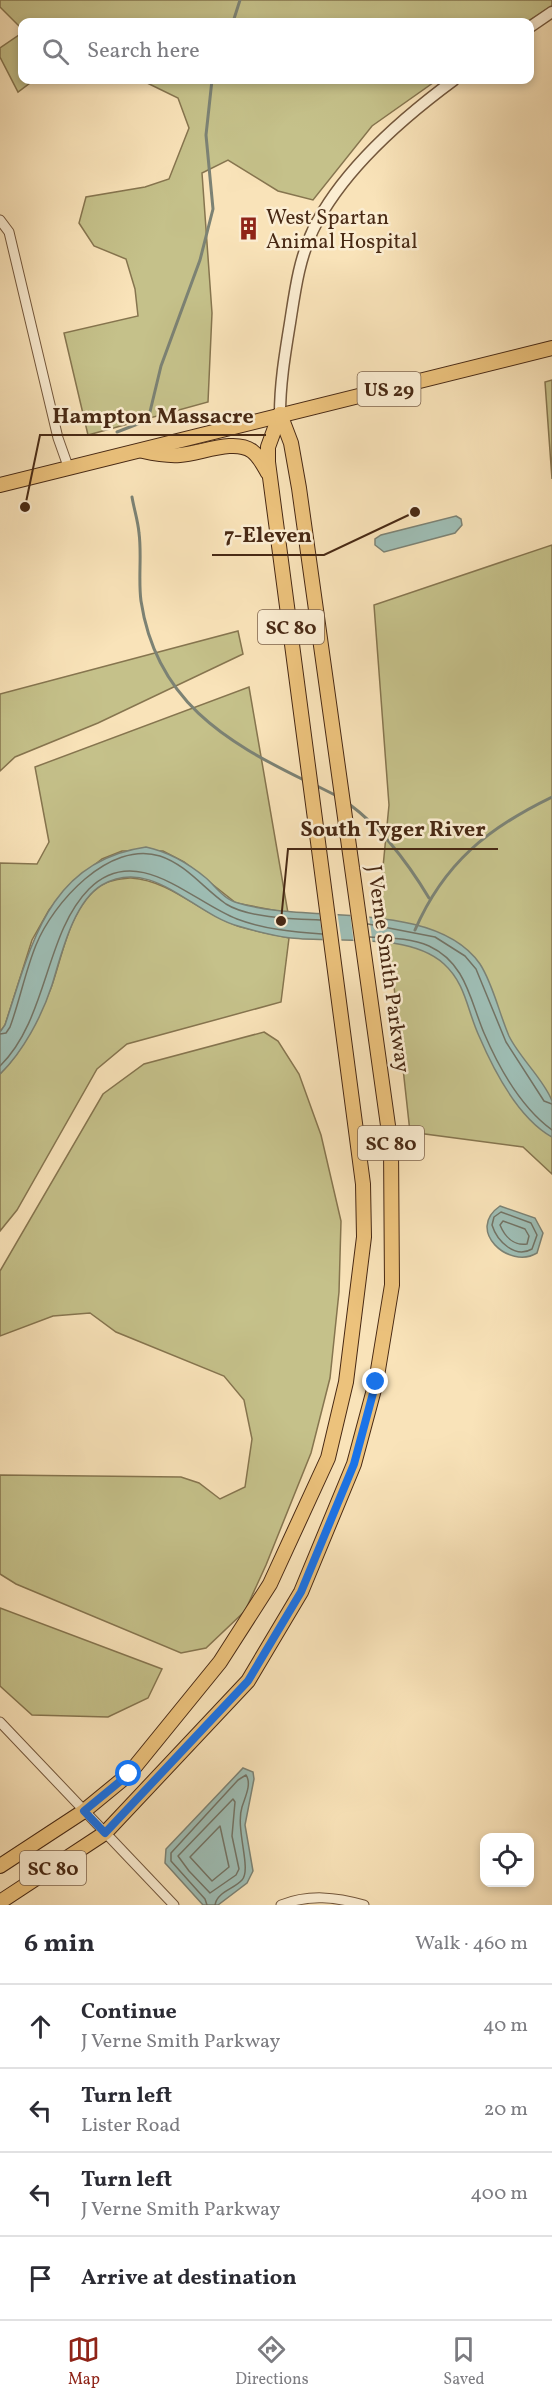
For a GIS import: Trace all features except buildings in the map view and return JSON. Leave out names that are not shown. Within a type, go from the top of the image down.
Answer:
[{"type":"main road","name":"US 29","points":[[0,485],[552,348]]},
{"type":"main road","name":"SC 80","points":[[0,1866],[84,1811],[129,1774],[220,1662],[270,1584],[327,1458],[346,1382],[364,1237],[363,1184],[270,477],[268,447],[280,414]]},
{"type":"main road","name":"J Verne Smith Parkway","points":[[0,1902],[105,1833],[248,1681],[301,1592],[354,1464],[376,1382],[392,1285],[391,1147],[299,488],[291,443],[280,414]]},
{"type":"main road","points":[[138,450],[163,456],[242,447],[257,456],[270,477]]},
{"type":"street","points":[[534,24],[552,12]]},
{"type":"street","points":[[280,414],[280,384],[294,297],[313,231],[330,201],[373,151],[422,104],[449,84]]},
{"type":"street","points":[[0,220],[9,232],[58,438],[69,469]]},
{"type":"street","points":[[0,1722],[174,1905]]},
{"type":"street","points":[[281,1905],[294,1900],[334,1897],[363,1905]]},
{"type":"shaded area","points":[[0,0],[552,0],[552,6],[533,18],[18,18],[18,25],[0,7]]},
{"type":"shaded area","points":[[18,36],[18,84],[29,84],[18,92],[0,57],[0,48]]},
{"type":"shaded area","points":[[149,84],[431,84],[372,126],[313,200],[278,191],[228,160],[202,173],[212,313],[208,402],[88,435],[64,333],[138,316],[135,289],[126,259],[94,246],[79,223],[86,197],[145,187],[169,179],[189,128],[178,98]]},
{"type":"shaded area","points":[[552,380],[552,479],[545,382]]},
{"type":"shaded area","points":[[552,545],[552,1174],[523,1147],[410,1132],[392,968],[380,898],[389,805],[374,605]]},
{"type":"shaded area","points":[[238,631],[243,654],[98,723],[15,757],[0,771],[0,694]]},
{"type":"shaded area","points":[[249,687],[288,913],[236,903],[184,862],[163,851],[122,851],[102,859],[69,885],[49,910],[32,940],[5,1025],[0,1032],[0,863],[37,864],[49,842],[35,767]]},
{"type":"shaded area","points":[[131,878],[159,885],[235,925],[289,938],[281,1002],[127,1044],[97,1069],[17,1210],[0,1231],[0,1074],[30,1034],[51,988],[68,933],[89,895],[104,884]]},
{"type":"shaded area","points":[[264,1032],[278,1041],[299,1074],[321,1135],[341,1221],[339,1292],[330,1378],[311,1453],[245,1611],[206,1648],[181,1653],[16,1584],[0,1574],[0,1475],[181,1477],[199,1483],[220,1499],[245,1487],[252,1439],[244,1400],[224,1376],[116,1332],[90,1313],[53,1316],[0,1336],[0,1271],[103,1094],[144,1064]]},
{"type":"shaded area","points":[[0,1608],[162,1669],[148,1698],[108,1717],[32,1715],[0,1686]]},
{"type":"water","points":[[456,516],[461,519],[462,525],[455,533],[384,552],[375,545],[375,539],[381,535]]},
{"type":"water","points":[[146,847],[163,852],[185,863],[225,896],[238,903],[266,909],[402,922],[433,930],[459,944],[480,964],[489,980],[509,1036],[549,1093],[552,1101],[552,1137],[528,1118],[508,1092],[485,1050],[457,980],[444,964],[429,954],[412,947],[392,943],[291,938],[238,926],[221,920],[172,890],[138,877],[120,878],[102,885],[83,904],[64,945],[48,997],[37,1021],[24,1044],[0,1074],[0,1032],[5,1025],[35,938],[48,912],[65,889],[86,870],[113,855]]},
{"type":"water","points":[[500,1206],[535,1218],[543,1233],[537,1253],[526,1257],[514,1256],[495,1245],[489,1236],[487,1226],[490,1216]]},
{"type":"water","points":[[243,1768],[253,1772],[254,1779],[245,1825],[253,1871],[247,1883],[218,1905],[203,1905],[165,1863],[166,1849]]},
{"type":"pier","points":[[319,911],[337,911],[342,944],[323,943]]},
{"type":"pier","points":[[350,912],[369,915],[373,946],[354,945]]},
{"type":"waterway","points":[[234,18],[240,0]]},
{"type":"waterway","points":[[117,432],[148,420],[161,366],[200,260],[213,209],[206,135],[212,84]]},
{"type":"waterway","points":[[132,497],[140,541],[141,601],[149,636],[162,665],[178,691],[198,713],[222,733],[248,750],[306,781]]},
{"type":"waterway","points":[[315,785],[339,797]]},
{"type":"waterway","points":[[415,930],[440,885],[470,850],[508,821],[552,797]]},
{"type":"waterway","points":[[349,804],[373,824],[394,847],[429,898]]},
{"type":"place","name":"West Spartan Animal Hospital","points":[[248,229]]},
{"type":"place","name":"Hampton Massacre","points":[[25,507]]},
{"type":"place","name":"7-Eleven","points":[[415,512]]},
{"type":"place","name":"South Tyger River","points":[[281,921]]},
{"type":"route","points":[[129,1774],[84,1811],[105,1833],[248,1681],[301,1592],[354,1464],[376,1382]]}]
